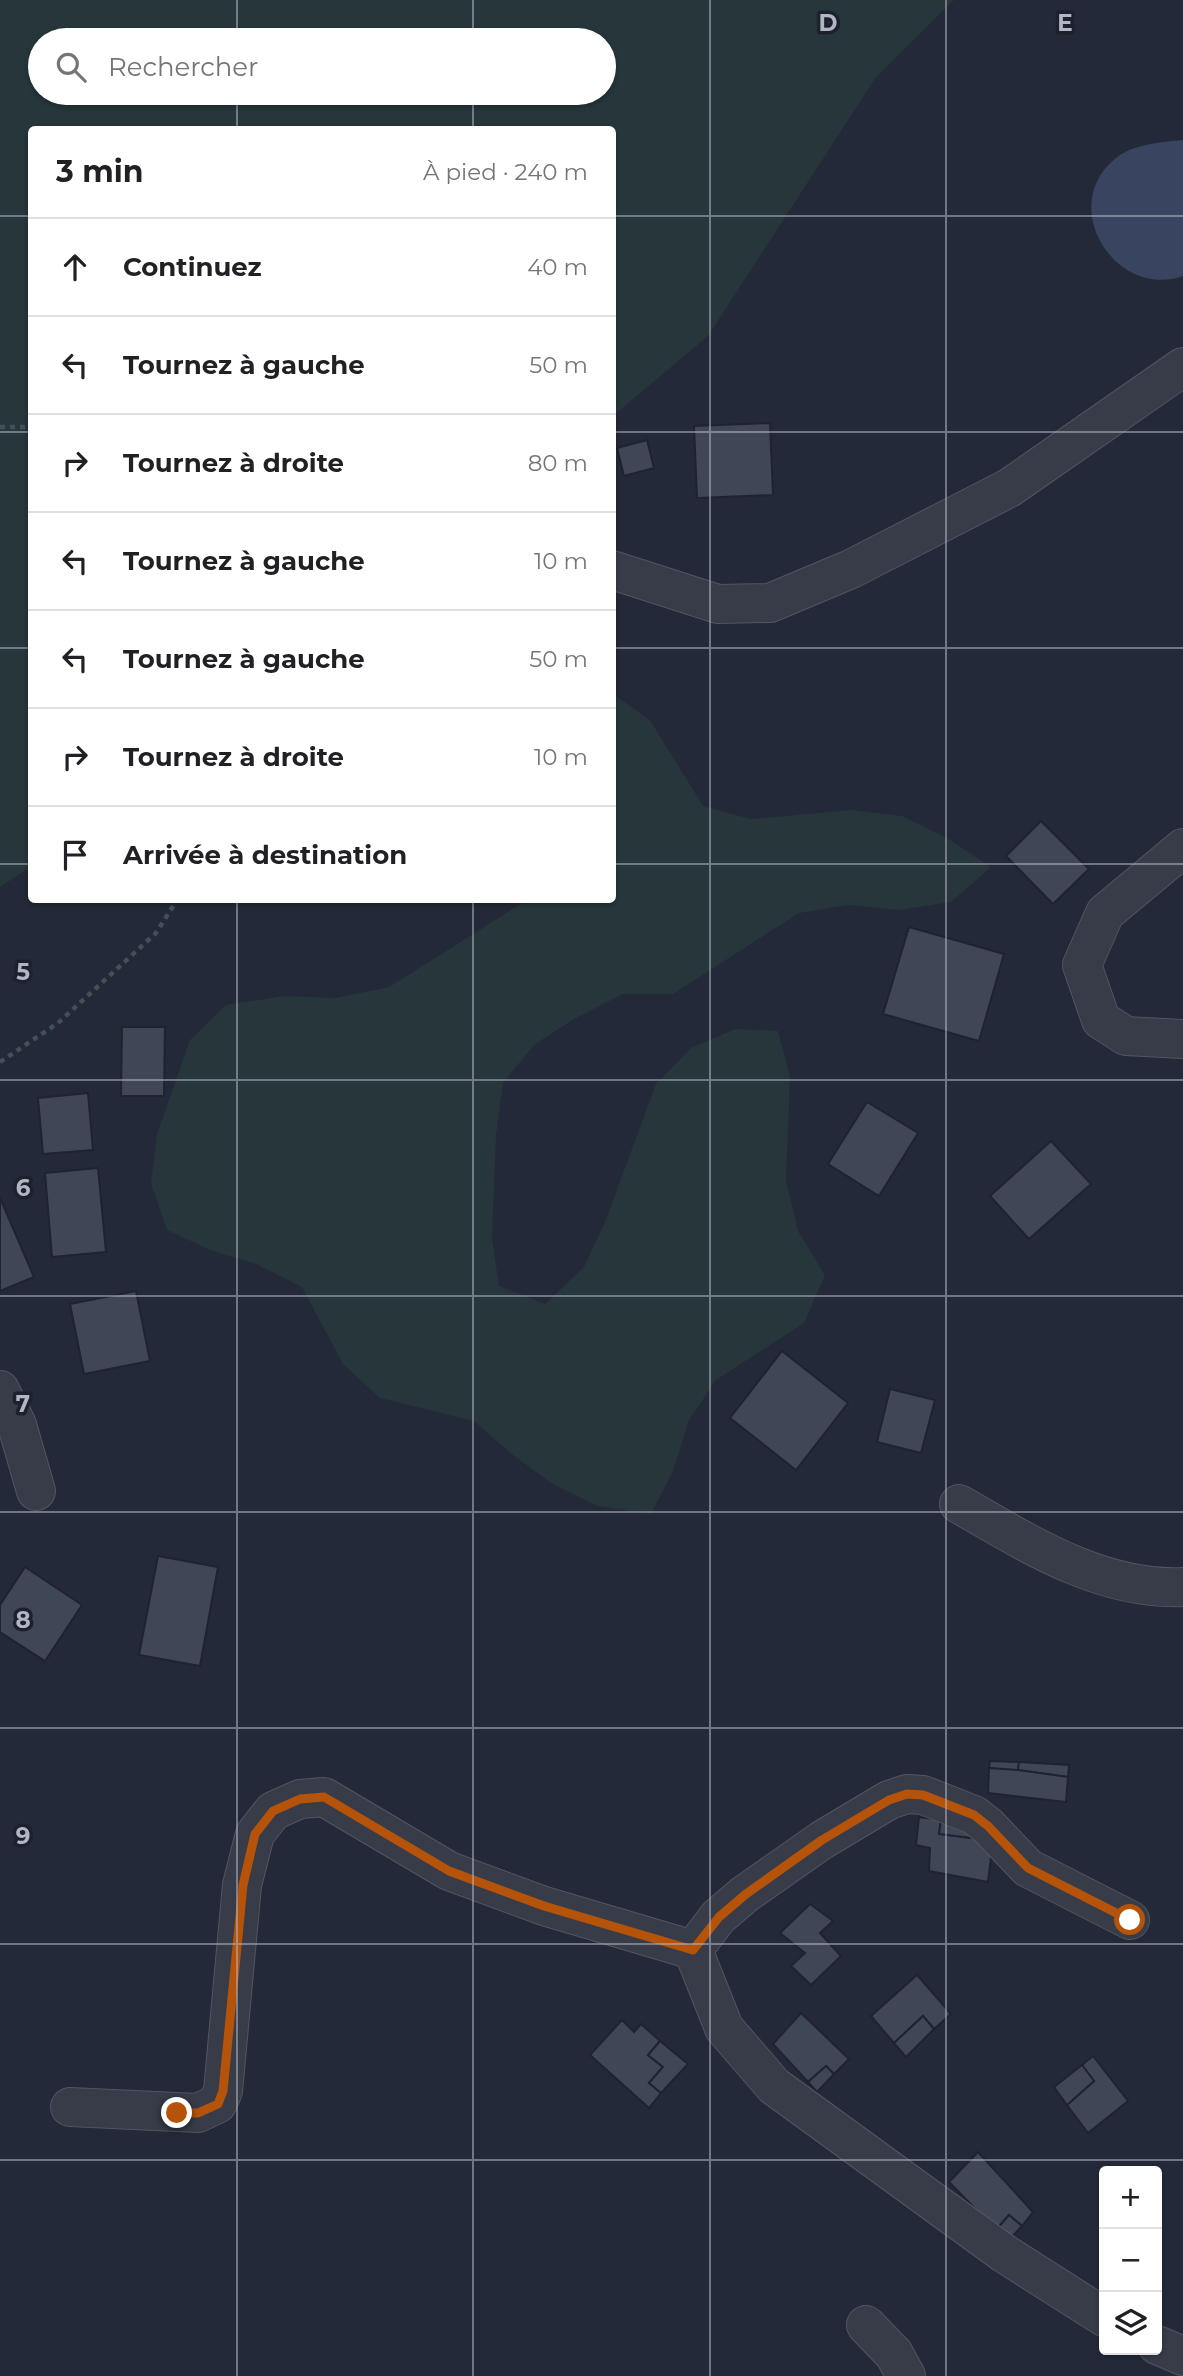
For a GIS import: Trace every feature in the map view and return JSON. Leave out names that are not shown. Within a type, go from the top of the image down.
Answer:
[{"type":"street","points":[[616,571],[718,604],[770,603],[851,569],[1009,488],[1183,367]]},
{"type":"street","points":[[1183,848],[1105,913],[1082,965],[1101,1020],[1126,1036],[1183,1039]]},
{"type":"street","points":[[0,1390],[17,1425],[36,1491]]},
{"type":"street","points":[[959,1504],[1030,1545],[1103,1577],[1166,1588],[1183,1587]]},
{"type":"street","points":[[693,1950],[719,1917],[746,1894],[822,1840],[889,1800],[907,1794],[923,1795],[974,1815],[1028,1868],[1130,1920]]},
{"type":"street","points":[[70,2107],[198,2113],[218,2104],[223,2091],[243,1885],[255,1834],[273,1811],[300,1799],[324,1797],[449,1871],[544,1906],[693,1950]]},
{"type":"street","points":[[693,1950],[724,2028],[774,2085],[1005,2254],[1099,2315]]},
{"type":"street","points":[[866,2325],[894,2354],[906,2376]]},
{"type":"street","points":[[1162,2347],[1183,2356]]},
{"type":"path","points":[[0,427],[28,427]]},
{"type":"path","points":[[0,1062],[58,1023],[78,1005],[156,933],[175,903]]},
{"type":"shaded area","points":[[0,0],[954,0],[876,77],[708,336],[616,413],[616,126],[28,126],[28,869],[0,887]]},
{"type":"shaded area","points":[[616,696],[650,720],[703,806],[750,819],[852,810],[902,816],[947,838],[991,867],[951,902],[898,910],[849,905],[799,913],[673,994],[623,994],[574,1019],[534,1045],[503,1083],[496,1135],[492,1238],[499,1286],[545,1304],[584,1267],[605,1222],[656,1084],[691,1048],[735,1029],[778,1031],[790,1077],[786,1180],[798,1231],[825,1275],[804,1323],[716,1380],[689,1420],[673,1471],[651,1514],[598,1506],[554,1485],[513,1455],[474,1421],[380,1398],[343,1364],[302,1287],[256,1264],[210,1250],[167,1230],[151,1184],[157,1134],[190,1040],[226,1005],[284,996],[335,998],[389,987],[522,903],[616,903]]},
{"type":"water","points":[[1183,140],[1183,276],[1158,280],[1136,274],[1117,262],[1102,244],[1093,223],[1092,200],[1099,178],[1123,153],[1148,144]]},
{"type":"building","points":[[770,423],[773,495],[697,498],[694,426]]},
{"type":"building","points":[[647,440],[654,468],[624,476],[617,448]]},
{"type":"building","points":[[1041,821],[1089,869],[1053,904],[1006,856]]},
{"type":"building","points":[[909,927],[1004,954],[979,1041],[883,1014]]},
{"type":"building","points":[[122,1027],[165,1027],[164,1096],[121,1096]]},
{"type":"building","points":[[88,1093],[93,1150],[43,1154],[38,1098]]},
{"type":"building","points":[[867,1102],[918,1133],[879,1196],[828,1164]]},
{"type":"building","points":[[1051,1141],[1091,1184],[1029,1239],[990,1196]]},
{"type":"building","points":[[98,1168],[106,1252],[52,1257],[45,1173]]},
{"type":"building","points":[[0,1198],[34,1277],[0,1291]]},
{"type":"building","points":[[136,1291],[150,1361],[84,1374],[70,1304]]},
{"type":"building","points":[[782,1351],[848,1403],[796,1470],[730,1418]]},
{"type":"building","points":[[890,1389],[935,1400],[921,1453],[877,1442]]},
{"type":"building","points":[[158,1556],[218,1567],[200,1666],[139,1655]]},
{"type":"building","points":[[25,1567],[82,1605],[45,1661],[0,1632],[0,1605]]},
{"type":"building","points":[[990,1761],[1019,1762],[1018,1771],[989,1768]]},
{"type":"building","points":[[1019,1762],[1069,1765],[1068,1777],[1018,1770]]},
{"type":"building","points":[[989,1768],[1068,1777],[1066,1802],[988,1793]]},
{"type":"building","points":[[919,1817],[941,1820],[939,1834],[993,1841],[988,1882],[929,1871],[930,1848],[916,1845]]},
{"type":"building","points":[[941,1820],[981,1839],[939,1834]]},
{"type":"building","points":[[810,1904],[833,1921],[820,1933],[841,1956],[811,1985],[791,1966],[805,1953],[780,1933]]},
{"type":"building","points":[[917,1975],[951,2014],[934,2029],[923,2016],[894,2043],[871,2016]]},
{"type":"building","points":[[801,2013],[849,2059],[834,2074],[826,2066],[808,2082],[773,2044]]},
{"type":"building","points":[[923,2016],[934,2029],[906,2057],[894,2043]]},
{"type":"building","points":[[622,2020],[634,2032],[641,2024],[660,2041],[648,2055],[663,2067],[649,2083],[661,2093],[649,2108],[590,2055]]},
{"type":"building","points":[[660,2041],[688,2064],[661,2093],[649,2083],[663,2067],[648,2055]]},
{"type":"building","points":[[1093,2056],[1128,2101],[1088,2133],[1067,2105],[1094,2081],[1082,2065]]},
{"type":"building","points":[[1082,2065],[1094,2081],[1067,2105],[1054,2087]]},
{"type":"building","points":[[826,2066],[834,2074],[817,2092],[808,2082]]},
{"type":"building","points":[[978,2152],[1033,2212],[1022,2226],[1009,2215],[996,2230],[949,2182]]},
{"type":"building","points":[[1009,2215],[1022,2226],[1008,2241],[996,2230]]},
{"type":"route","points":[[177,2113],[198,2113],[218,2104],[223,2091],[243,1885],[255,1834],[273,1811],[300,1799],[324,1797],[449,1871],[544,1906],[693,1950],[719,1917],[746,1894],[822,1840],[889,1800],[907,1794],[923,1795],[974,1815],[1028,1868],[1130,1920]]}]
